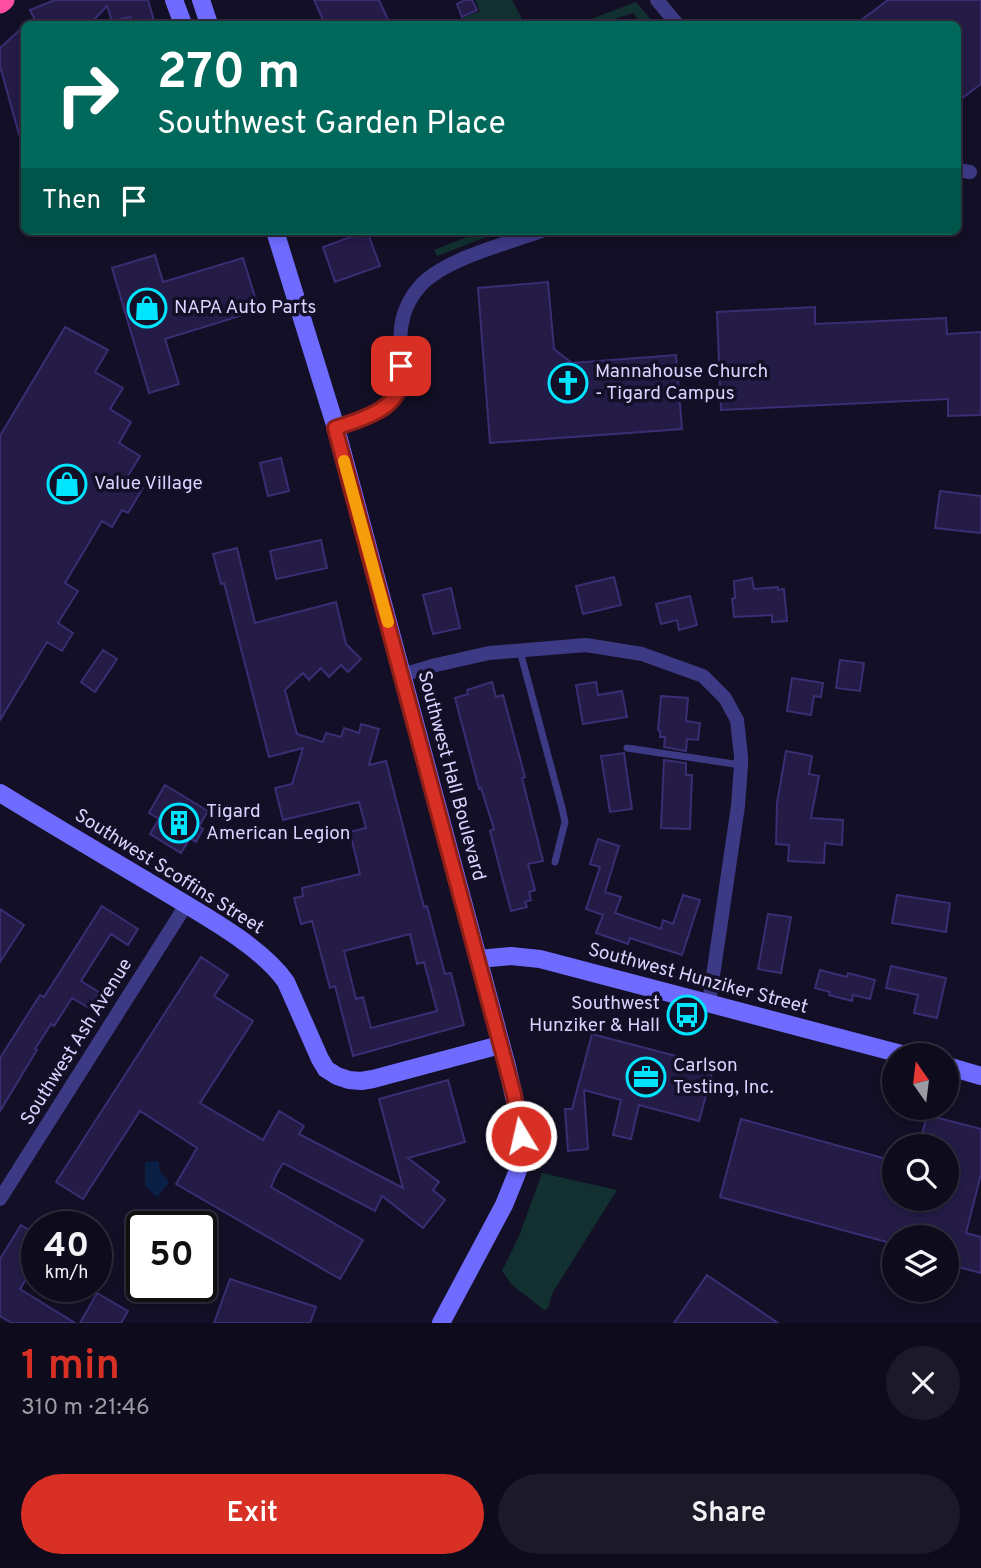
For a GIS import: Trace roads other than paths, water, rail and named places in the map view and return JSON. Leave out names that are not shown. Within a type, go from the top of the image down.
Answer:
[{"type":"main road","points":[[174,0],[182,21]]},
{"type":"main road","points":[[201,0],[207,21]]},
{"type":"main road","name":"Southwest Hall Boulevard","points":[[276,235],[335,428],[514,1095],[521,1136],[521,1160],[504,1205],[441,1323]]},
{"type":"main road","name":"Southwest Scoffins Street","points":[[0,793],[186,905],[251,948],[278,971],[294,998],[320,1059],[326,1069],[337,1076],[349,1080],[373,1079],[500,1045]]},
{"type":"main road","name":"Southwest Hunziker Street","points":[[478,959],[511,956],[540,959],[882,1049]]},
{"type":"main road","points":[[959,1070],[981,1076]]},
{"type":"street","points":[[657,0],[674,21]]},
{"type":"street","points":[[335,428],[367,417],[386,406],[396,395],[402,382],[403,313],[422,284],[456,262],[531,235]]},
{"type":"street","points":[[402,676],[489,653],[586,645],[642,654],[703,676],[725,698],[737,720],[741,765],[738,806],[709,1003]]},
{"type":"street","name":"Southwest Ash Avenue","points":[[0,1199],[186,905]]},
{"type":"lane","points":[[520,650],[565,822],[555,862]]},
{"type":"lane","points":[[627,748],[741,765]]},
{"type":"water","points":[[158,1161],[161,1173],[169,1183],[157,1197],[145,1186],[145,1162]]},
{"type":"place","name":"NAPA Auto Parts","points":[[147,308]]},
{"type":"place","name":"Mannahouse Church - Tigard Campus","points":[[568,383]]},
{"type":"place","name":"Value Village","points":[[67,484]]},
{"type":"place","name":"Tigard American Legion","points":[[179,823]]},
{"type":"place","name":"Southwest Hunziker & Hall","points":[[687,1015]]},
{"type":"place","name":"Carlson Testing, Inc.","points":[[646,1077]]}]
